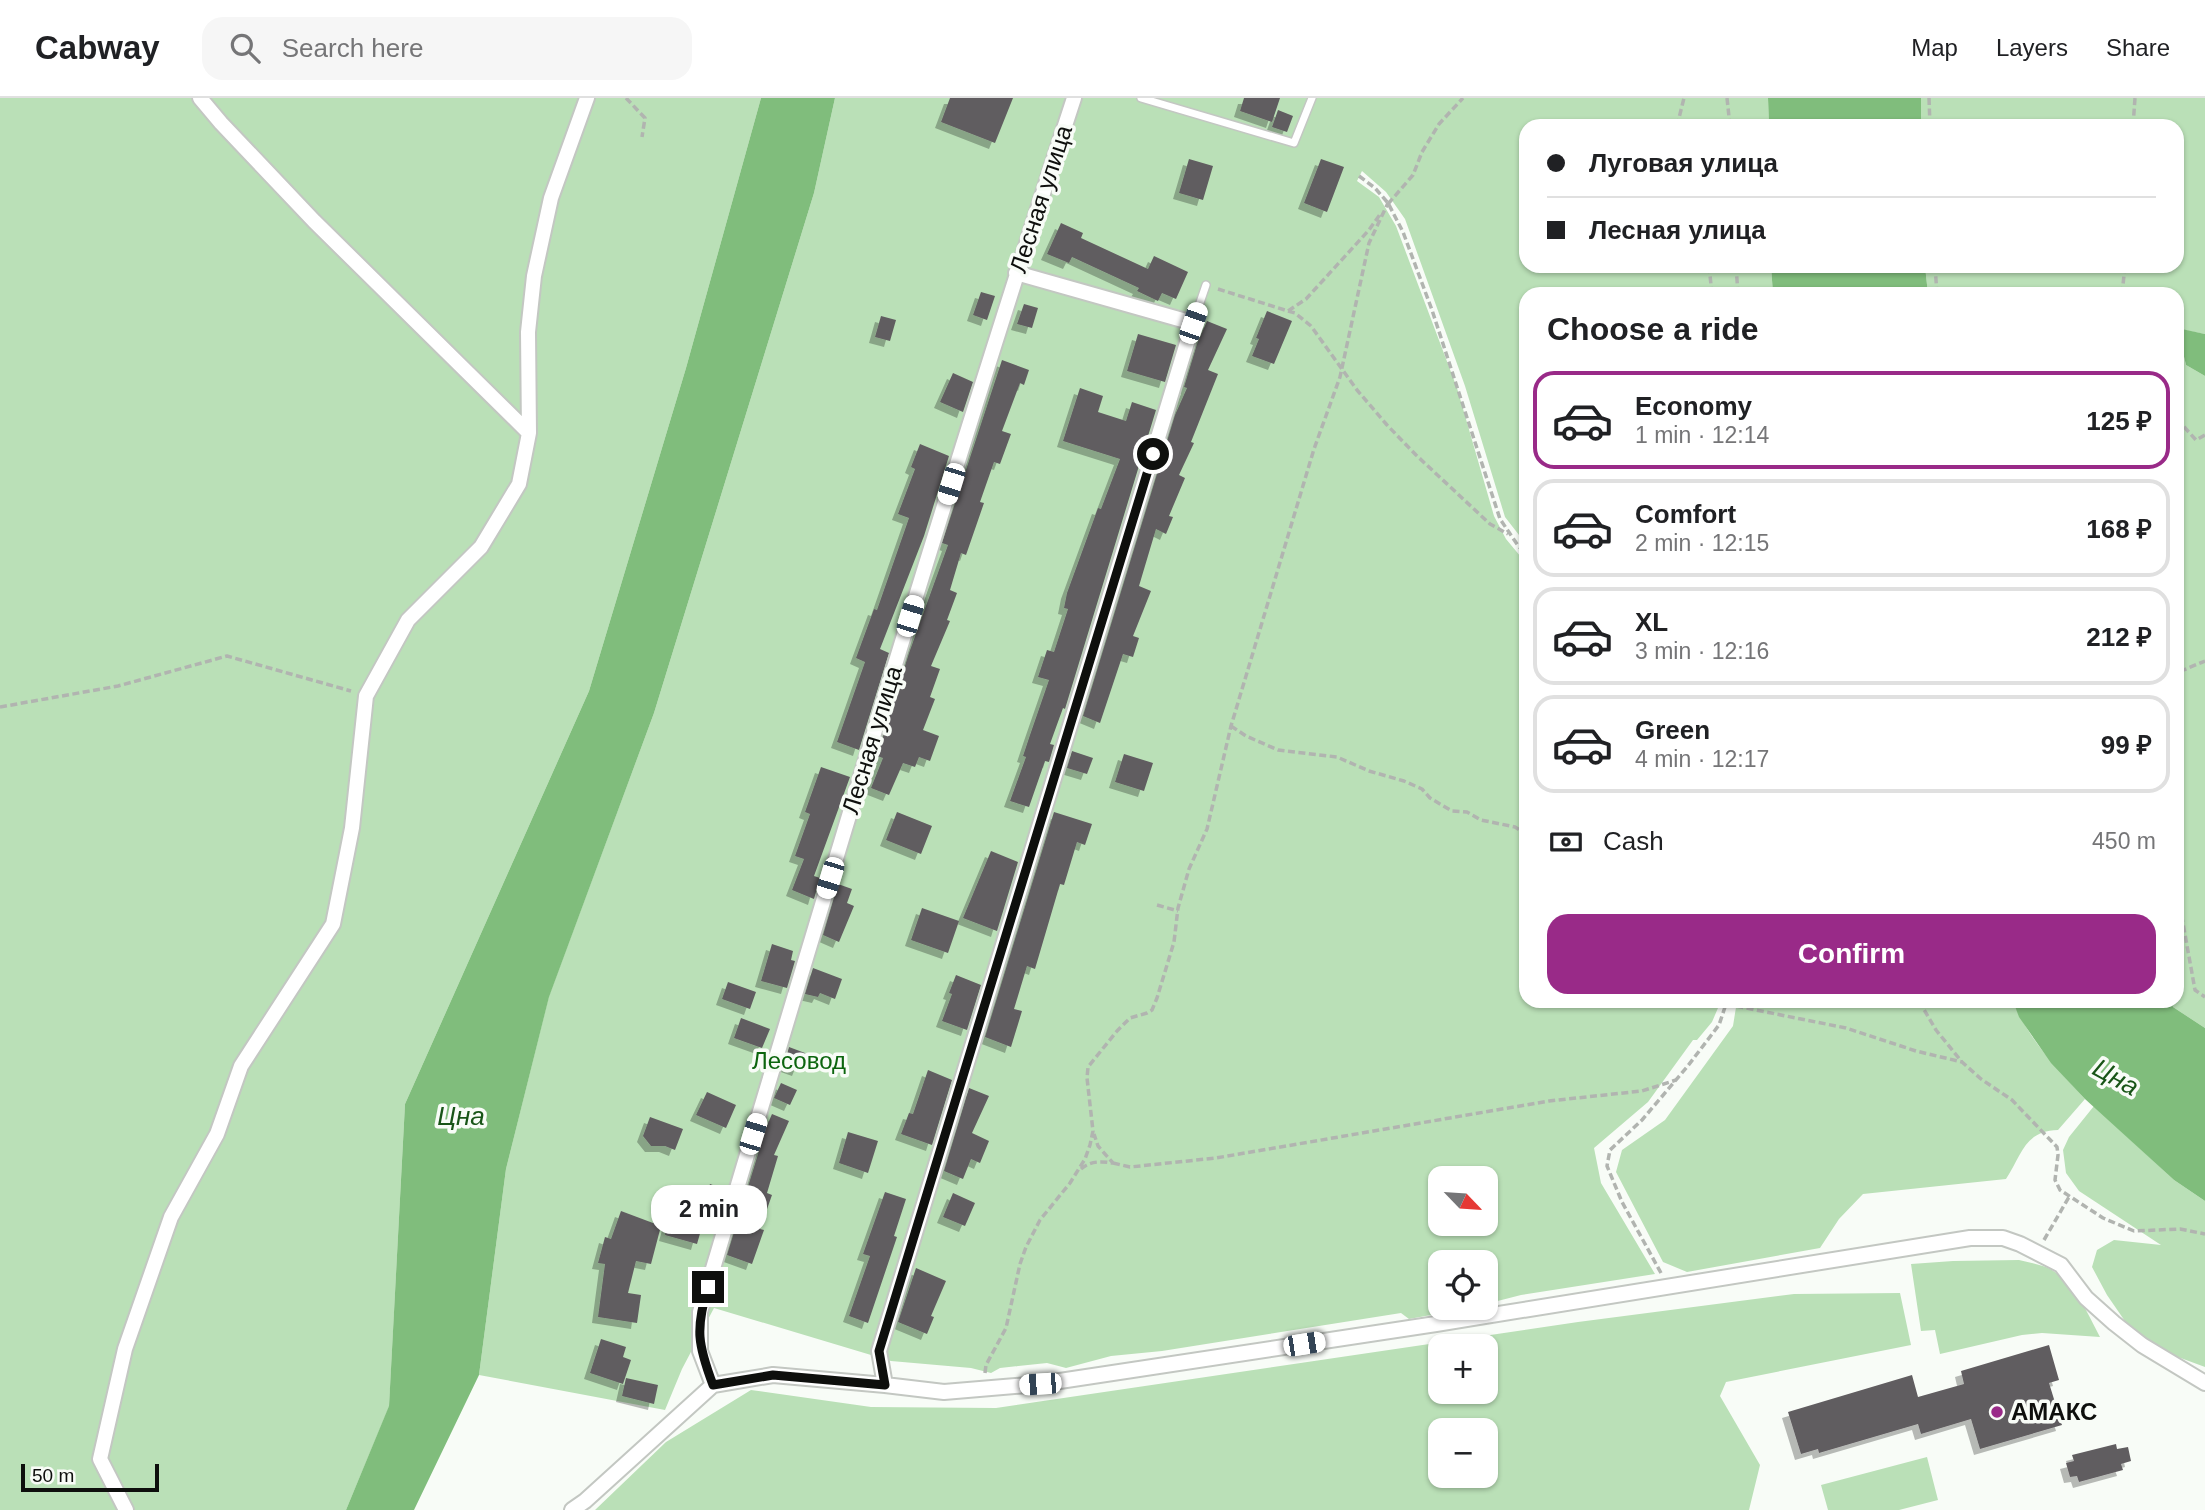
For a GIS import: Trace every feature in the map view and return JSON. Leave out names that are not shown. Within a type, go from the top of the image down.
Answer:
[{"type":"street","points":[[200,98],[220,123],[314,221],[529,433]]},
{"type":"street","points":[[126,1510],[100,1459],[125,1349],[171,1217],[216,1133],[241,1066],[333,923],[352,828],[366,696],[408,620],[481,547],[519,484],[529,433],[528,331],[534,276],[551,198],[587,98]]},
{"type":"street","name":"Лесная улица","points":[[713,1385],[700,1350],[700,1312],[841,840],[1016,273],[1073,98]]},
{"type":"street","points":[[885,1385],[879,1351],[1193,323],[1016,273]]},
{"type":"street","points":[[572,1510],[585,1502],[713,1385],[773,1375],[944,1392],[1040,1384],[1970,1238],[2003,1238],[2061,1265],[2086,1298],[2142,1345],[2205,1383]]},
{"type":"lane","points":[[1142,98],[1294,143],[1312,98]]},
{"type":"lane","points":[[1193,323],[1206,285]]},
{"type":"path","points":[[626,98],[645,118],[642,137]]},
{"type":"path","points":[[1288,311],[1306,299],[1369,230],[1413,175],[1422,152],[1439,124],[1463,98]]},
{"type":"path","points":[[1679,119],[1684,98]]},
{"type":"path","points":[[1727,98],[1729,119]]},
{"type":"path","points":[[1929,98],[1930,119]]},
{"type":"path","points":[[2134,119],[2136,98]]},
{"type":"path","points":[[1359,176],[1375,188],[1388,203],[1403,232],[1432,310],[1500,519],[1519,547]]},
{"type":"path","points":[[1113,1163],[1098,1146],[1093,1131],[1088,1067],[1130,1018],[1152,1010],[1174,942],[1178,911],[1189,869],[1207,828],[1231,726],[1314,449],[1341,370],[1369,243],[1388,203]]},
{"type":"path","points":[[1206,285],[1296,313],[1311,326],[1341,370],[1416,455],[1490,524],[1512,536]]},
{"type":"path","points":[[2184,427],[2196,440],[2205,435]]},
{"type":"path","points":[[0,707],[118,686],[228,656],[366,696]]},
{"type":"path","points":[[2184,670],[2205,661]]},
{"type":"path","points":[[1231,726],[1245,736],[1278,750],[1337,757],[1369,771],[1404,781],[1422,789],[1430,798],[1452,811],[1467,812],[1481,820],[1519,830]]},
{"type":"path","points":[[1157,905],[1178,911]]},
{"type":"path","points":[[2184,933],[2195,990],[2205,997]]},
{"type":"path","points":[[1668,1287],[1622,1202],[1607,1166],[1610,1150],[1642,1120],[1676,1080],[1719,1025],[1725,1008]]},
{"type":"path","points":[[1751,1008],[1846,1028],[1916,1051],[1962,1062]]},
{"type":"path","points":[[1923,1008],[1936,1030],[1962,1062],[2011,1100],[2057,1147],[2054,1180],[2060,1190],[2103,1218],[2134,1231],[2180,1229],[2205,1234]]},
{"type":"path","points":[[1076,1173],[1087,1164],[1101,1161],[1130,1167],[1216,1158],[1549,1101],[1642,1091],[1676,1080]]},
{"type":"path","points":[[982,1388],[986,1364],[1006,1328],[1026,1247],[1040,1220],[1085,1159],[1093,1131]]},
{"type":"path","points":[[2037,1252],[2069,1197]]},
{"type":"green space","points":[[0,98],[761,98],[686,368],[589,691],[405,1104],[389,1407],[346,1510],[0,1510]]},
{"type":"green space","name":"Лесовод","points":[[835,98],[1768,98],[1769,119],[1519,119],[1519,273],[1772,273],[1772,287],[1519,287],[1519,535],[1505,517],[1465,386],[1405,219],[1386,192],[1362,171],[1357,181],[1379,197],[1396,226],[1457,388],[1494,516],[1506,539],[1519,555],[1519,1008],[1718,1008],[1712,1022],[1697,1040],[1693,1040],[1648,1102],[1594,1148],[1601,1183],[1655,1274],[1498,1301],[1498,1250],[1428,1250],[1428,1316],[1409,1319],[1401,1313],[1162,1351],[1111,1356],[1066,1368],[1047,1363],[1000,1368],[991,1373],[971,1368],[891,1361],[714,1308],[682,1369],[665,1410],[479,1375],[506,1169],[549,996],[654,713],[814,193]]},
{"type":"green space","points":[[1921,98],[2205,98],[2205,334],[2184,330],[2184,287],[1927,287],[1926,273],[2184,273],[2184,119],[1921,119]]},
{"type":"green space","points":[[2184,356],[2186,365],[2205,376],[2205,1028],[2175,1008],[2184,1008]]},
{"type":"green space","points":[[1736,1008],[2016,1008],[2035,1041],[2085,1099],[2058,1130],[2038,1135],[2025,1146],[2006,1179],[1863,1194],[1839,1219],[1820,1248],[1687,1272],[1663,1262],[1616,1172],[1622,1150],[1665,1120],[1733,1026]]},
{"type":"green space","points":[[2094,1106],[2174,1180],[2205,1201],[2205,1367],[2140,1343],[2107,1295],[2092,1267],[2097,1250],[2114,1240],[2161,1245],[2079,1191],[2066,1173],[2063,1150],[2069,1137]]},
{"type":"green space","points":[[2019,1260],[2046,1267],[2064,1279],[2078,1297],[2100,1337],[2042,1333],[2022,1335],[1940,1354],[1935,1330],[1921,1331],[1911,1264]]},
{"type":"green space","points":[[1900,1293],[1911,1345],[1726,1382],[1720,1396],[1760,1465],[1749,1510],[595,1510],[666,1442],[751,1390],[871,1407],[996,1408],[1428,1344],[1428,1404],[1498,1404],[1497,1334],[1794,1294]]},
{"type":"green space","points":[[1927,1457],[1938,1500],[1899,1510],[1828,1510],[1821,1485]]},
{"type":"water","name":"Цна","points":[[761,98],[835,98],[814,193],[654,713],[549,997],[506,1169],[479,1375],[414,1510],[346,1510],[389,1406],[405,1104],[589,691],[686,368]]},
{"type":"water","points":[[1768,98],[1921,98],[1921,119],[1769,119]]},
{"type":"water","points":[[1772,273],[1926,273],[1927,287],[1772,287]]},
{"type":"water","points":[[2184,330],[2205,334],[2205,376],[2186,365]]},
{"type":"water","name":"Цна","points":[[2016,1008],[2175,1008],[2205,1028],[2205,1201],[2174,1180],[2085,1099],[2051,1063]]},
{"type":"building","points":[[950,98],[1013,98],[995,143],[941,122]]},
{"type":"building","points":[[1244,98],[1280,98],[1272,122],[1240,111]]},
{"type":"building","points":[[1278,110],[1293,116],[1287,132],[1272,127]]},
{"type":"building","points":[[1189,159],[1213,166],[1203,200],[1179,193]]},
{"type":"building","points":[[1321,159],[1344,167],[1327,212],[1304,203]]},
{"type":"building","points":[[1061,223],[1083,233],[1081,238],[1148,269],[1154,256],[1188,272],[1176,299],[1162,293],[1158,301],[1137,291],[1139,288],[1072,257],[1069,263],[1047,254]]},
{"type":"building","points":[[981,292],[995,296],[987,320],[973,315]]},
{"type":"building","points":[[1024,304],[1038,308],[1032,328],[1017,324]]},
{"type":"building","points":[[1267,311],[1292,321],[1274,364],[1252,356]]},
{"type":"building","points":[[881,316],[896,320],[890,341],[875,337]]},
{"type":"building","points":[[1207,321],[1227,329],[1208,370],[1218,374],[1191,442],[1194,443],[1179,475],[1185,478],[1169,516],[1173,517],[1166,534],[1156,529],[1139,586],[1151,591],[1133,636],[1139,638],[1133,657],[1123,654],[1100,723],[1083,716],[1175,415],[1187,388],[1184,387],[1197,344]]},
{"type":"building","points":[[1138,334],[1176,345],[1165,382],[1127,371]]},
{"type":"building","points":[[1002,360],[1029,370],[1024,385],[1020,383],[1002,431],[1011,434],[1000,464],[994,462],[980,502],[984,503],[966,555],[961,553],[950,590],[957,593],[947,620],[950,621],[931,666],[940,669],[930,697],[935,699],[923,730],[939,736],[930,761],[919,757],[915,767],[903,763],[889,795],[871,788],[883,758],[877,756],[909,653],[948,545],[942,543]]},
{"type":"building","points":[[953,373],[973,382],[963,412],[940,402]]},
{"type":"building","points":[[1080,388],[1103,396],[1098,412],[1126,421],[1132,402],[1156,410],[1065,709],[1063,708],[1050,744],[1054,745],[1049,762],[1045,761],[1029,807],[1010,801],[1049,680],[1038,677],[1047,650],[1054,652],[1068,609],[1064,608],[1067,593],[1098,508],[1101,509],[1120,459],[1063,441]]},
{"type":"building","points":[[920,444],[949,456],[924,536],[880,649],[889,653],[859,750],[837,742],[865,662],[856,658],[874,609],[877,610],[909,518],[898,514],[915,469],[911,467]]},
{"type":"building","points":[[1072,751],[1093,758],[1087,774],[1067,768]]},
{"type":"building","points":[[1124,754],[1153,763],[1144,791],[1115,782]]},
{"type":"building","points":[[821,767],[850,777],[814,876],[820,878],[814,899],[792,890],[804,859],[795,856],[810,814],[805,812]]},
{"type":"building","points":[[897,812],[932,826],[921,854],[886,840]]},
{"type":"building","points":[[1054,812],[1092,824],[1085,845],[1077,842],[1064,885],[1060,884],[1035,969],[1027,966],[1014,1009],[1022,1011],[1011,1047],[985,1037]]},
{"type":"building","points":[[991,851],[1018,862],[997,931],[963,918]]},
{"type":"building","points":[[838,884],[852,889],[847,903],[854,906],[839,942],[823,935]]},
{"type":"building","points":[[922,908],[959,921],[948,953],[911,940]]},
{"type":"building","points":[[772,944],[793,951],[791,960],[795,961],[787,988],[761,981]]},
{"type":"building","points":[[813,968],[842,979],[835,999],[820,993],[818,997],[805,994]]},
{"type":"building","points":[[956,975],[981,985],[967,1030],[942,1021]]},
{"type":"building","points":[[728,982],[756,992],[750,1009],[722,999]]},
{"type":"building","points":[[741,1018],[770,1029],[762,1048],[734,1038]]},
{"type":"building","points":[[789,1047],[805,1053],[798,1070],[784,1065]]},
{"type":"building","points":[[928,1070],[952,1080],[932,1145],[901,1134],[909,1113],[913,1114]]},
{"type":"building","points":[[781,1083],[797,1090],[790,1105],[774,1098]]},
{"type":"building","points":[[969,1088],[989,1096],[972,1133],[989,1141],[980,1163],[971,1159],[963,1179],[944,1171]]},
{"type":"building","points":[[707,1092],[736,1105],[726,1128],[696,1115]]},
{"type":"building","points":[[772,1114],[789,1121],[774,1155],[778,1156],[767,1193],[772,1195],[752,1264],[727,1255]]},
{"type":"building","points":[[650,1117],[683,1129],[675,1150],[665,1146],[651,1146],[643,1136]]},
{"type":"building","points":[[848,1132],[878,1141],[868,1173],[839,1163]]},
{"type":"building","points":[[710,1184],[726,1190],[722,1206],[704,1200]]},
{"type":"building","points":[[885,1192],[906,1199],[894,1236],[897,1237],[868,1323],[849,1316],[870,1256],[863,1254]]},
{"type":"building","points":[[953,1193],[975,1203],[965,1226],[943,1217]]},
{"type":"building","points":[[621,1211],[661,1226],[651,1264],[636,1261],[628,1293],[641,1295],[637,1323],[598,1317],[605,1264],[598,1263],[605,1237],[611,1239]]},
{"type":"building","points":[[671,1214],[703,1223],[697,1244],[665,1235]]},
{"type":"building","points":[[916,1268],[946,1281],[931,1316],[934,1317],[927,1334],[898,1322]]},
{"type":"building","points":[[601,1339],[626,1347],[623,1357],[631,1360],[623,1384],[590,1373]]},
{"type":"building","points":[[2049,1345],[2059,1380],[2049,1383],[2062,1425],[1980,1449],[1971,1419],[1921,1434],[1918,1424],[1819,1453],[1818,1449],[1801,1454],[1788,1412],[1912,1375],[1918,1397],[1964,1384],[1961,1371]]},
{"type":"building","points":[[626,1378],[658,1385],[654,1404],[622,1396]]},
{"type":"building","points":[[2116,1444],[2117,1449],[2128,1447],[2131,1461],[2121,1464],[2123,1470],[2079,1482],[2077,1476],[2070,1477],[2066,1463],[2074,1461],[2072,1455]]},
{"type":"place","name":"АМАКС","points":[[1997,1412]]},
{"type":"route","points":[[708,1287],[700,1312],[700,1350],[713,1385],[773,1375],[885,1385],[879,1351],[1153,454]]}]
